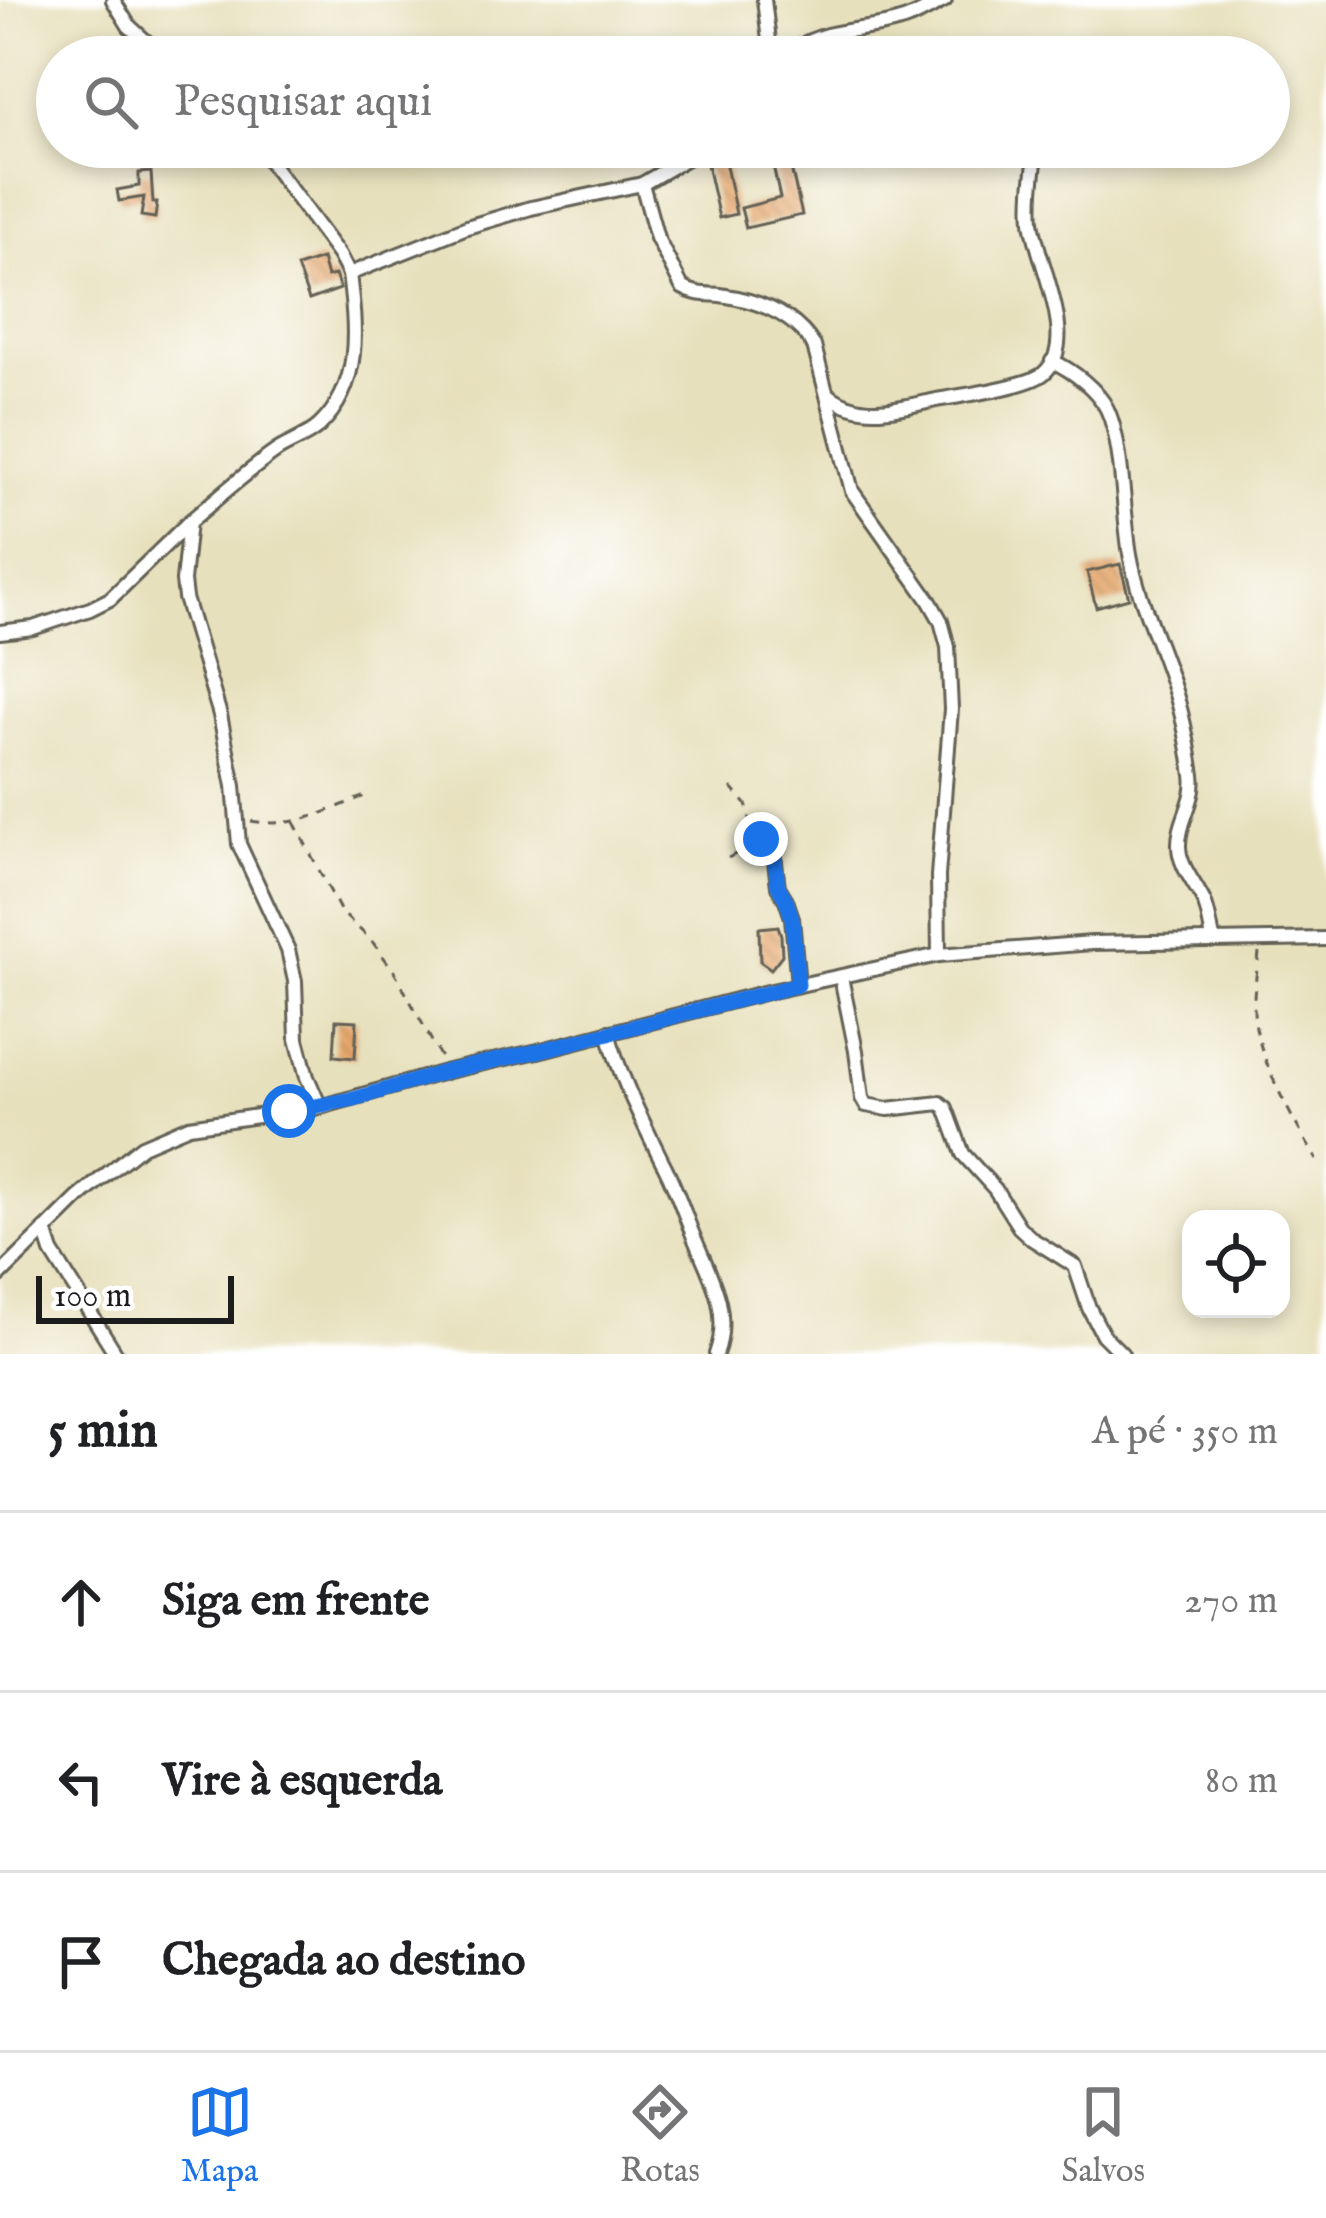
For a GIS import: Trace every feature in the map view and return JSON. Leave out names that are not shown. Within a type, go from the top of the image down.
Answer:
[{"type":"street","points":[[113,0],[140,36]]},
{"type":"street","points":[[764,0],[768,36]]},
{"type":"street","points":[[824,36],[905,20],[945,0]]},
{"type":"street","points":[[0,632],[33,628],[110,598],[189,522],[280,449],[319,426],[342,397],[353,354],[349,274],[275,168]]},
{"type":"street","points":[[349,274],[467,227],[642,184],[670,168]]},
{"type":"street","points":[[828,394],[857,411],[960,397],[1042,375],[1057,346],[1054,298],[1033,226],[1034,168]]},
{"type":"street","points":[[642,184],[657,238],[682,287],[701,295],[734,297],[787,316],[806,332],[828,394],[852,491],[940,621],[948,646],[950,729],[938,876],[939,955]]},
{"type":"street","points":[[1052,361],[1100,398],[1109,415],[1130,554],[1148,622],[1179,703],[1193,774],[1194,790],[1178,844],[1181,860],[1207,908],[1214,940]]},
{"type":"street","points":[[189,522],[184,598],[220,716],[239,844],[288,950],[295,981],[297,1039],[320,1107]]},
{"type":"street","points":[[761,839],[774,853],[778,886],[792,918],[798,985]]},
{"type":"street","points":[[0,1275],[142,1146],[189,1126],[320,1107],[798,985],[939,955],[1092,943],[1326,938]]},
{"type":"street","points":[[841,977],[866,1105],[888,1109],[933,1103],[946,1108],[963,1154],[995,1189],[1019,1227],[1075,1266],[1102,1335],[1121,1354]]},
{"type":"street","points":[[608,1032],[627,1090],[716,1286],[723,1323],[716,1354]]},
{"type":"street","points":[[45,1231],[52,1252],[116,1354]]},
{"type":"path","points":[[728,858],[761,839],[751,825],[746,804],[731,787]]},
{"type":"path","points":[[238,817],[256,822],[304,821],[370,794]]},
{"type":"path","points":[[295,822],[341,912],[371,940],[394,971],[448,1071]]},
{"type":"path","points":[[1260,939],[1254,1013],[1259,1042],[1317,1160]]},
{"type":"building","points":[[708,168],[726,168],[736,214],[719,218]]},
{"type":"building","points":[[774,168],[791,168],[802,215],[746,228],[741,208],[780,198]]},
{"type":"building","points":[[151,172],[155,218],[141,216],[144,197],[119,201],[117,190],[139,186],[139,173]]},
{"type":"building","points":[[322,259],[327,277],[335,275],[340,289],[309,300],[297,267]]},
{"type":"building","points":[[1120,564],[1129,598],[1096,607],[1087,572]]},
{"type":"building","points":[[778,926],[782,955],[771,969],[760,961],[759,928]]},
{"type":"building","points":[[336,1020],[357,1021],[355,1058],[334,1056]]},
{"type":"route","points":[[289,1111],[354,1099],[448,1071],[798,985],[792,918],[778,886],[774,853],[761,839]]}]
